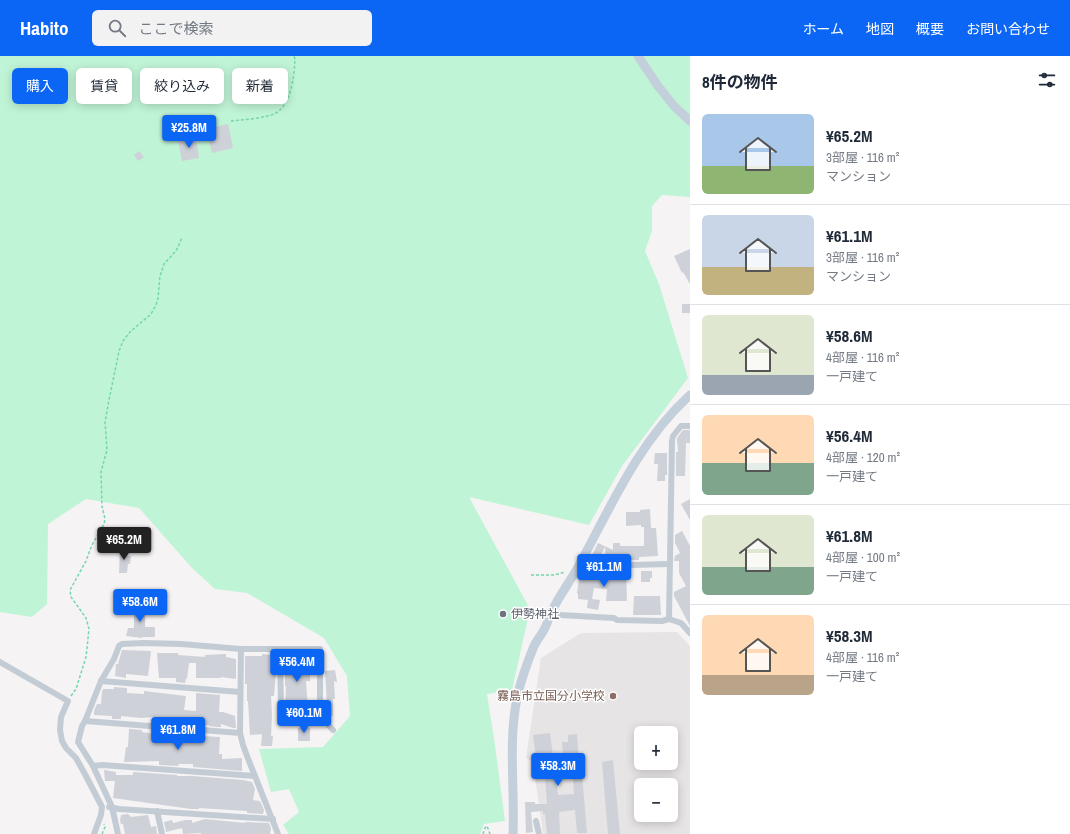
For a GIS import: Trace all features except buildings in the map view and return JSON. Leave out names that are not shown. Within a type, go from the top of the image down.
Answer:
[{"type":"street","points":[[638,56],[658,86],[674,106],[690,121]]},
{"type":"street","points":[[513,834],[512,737],[517,697],[526,668],[552,611],[577,570],[601,523],[641,455],[659,428],[674,410],[690,395]]},
{"type":"street","points":[[669,619],[672,441],[673,436],[680,426],[690,426]]},
{"type":"street","points":[[577,570],[631,565],[669,564]]},
{"type":"street","points":[[552,611],[560,615],[614,618],[617,620],[662,621],[669,619],[681,623],[690,633]]},
{"type":"street","points":[[118,834],[112,807],[93,766],[78,742],[82,726],[101,681],[114,659],[119,646],[122,644],[144,642],[241,649],[280,648],[320,649],[320,710],[314,716],[286,716],[282,711],[280,648]]},
{"type":"street","points":[[241,649],[240,733],[243,745],[278,834]]},
{"type":"street","points":[[0,662],[68,701],[61,718],[60,730],[62,741],[66,748],[76,758],[102,807],[101,815],[94,834]]},
{"type":"street","points":[[101,681],[240,692]]},
{"type":"street","points":[[317,713],[333,730]]},
{"type":"street","points":[[85,721],[240,733]]},
{"type":"street","points":[[93,766],[102,765],[255,776]]},
{"type":"street","points":[[102,807],[272,819]]},
{"type":"street","points":[[157,811],[162,834]]},
{"type":"street","points":[[536,821],[539,834]]},
{"type":"path","points":[[230,121],[276,113],[284,106],[292,87],[296,59],[294,56]]},
{"type":"path","points":[[68,701],[76,689],[86,657],[89,629],[86,618],[71,597],[70,590],[104,524],[101,472],[107,450],[105,422],[119,352],[123,341],[130,332],[151,314],[156,305],[160,276],[164,264],[176,250],[182,238]]},
{"type":"path","points":[[531,575],[554,575],[577,570]]},
{"type":"path","points":[[483,834],[487,826],[490,834]]},
{"type":"shaded area","name":"霧島市立国分小学校","points":[[677,632],[690,646],[690,834],[543,834],[533,762],[526,758],[541,658],[581,633]]},
{"type":"green space","points":[[0,56],[690,56],[690,197],[662,195],[652,206],[652,231],[645,251],[659,284],[688,378],[622,466],[589,525],[469,497],[530,609],[512,690],[487,694],[505,821],[484,824],[480,834],[289,834],[283,825],[299,812],[289,789],[271,792],[259,749],[323,747],[350,716],[347,676],[324,638],[247,593],[215,589],[192,568],[139,508],[86,499],[48,524],[47,604],[32,617],[0,612]]},
{"type":"place","name":"伊勢神社","points":[[503,614]]},
{"type":"place","name":"霧島市立国分小学校","points":[[613,696]]}]
